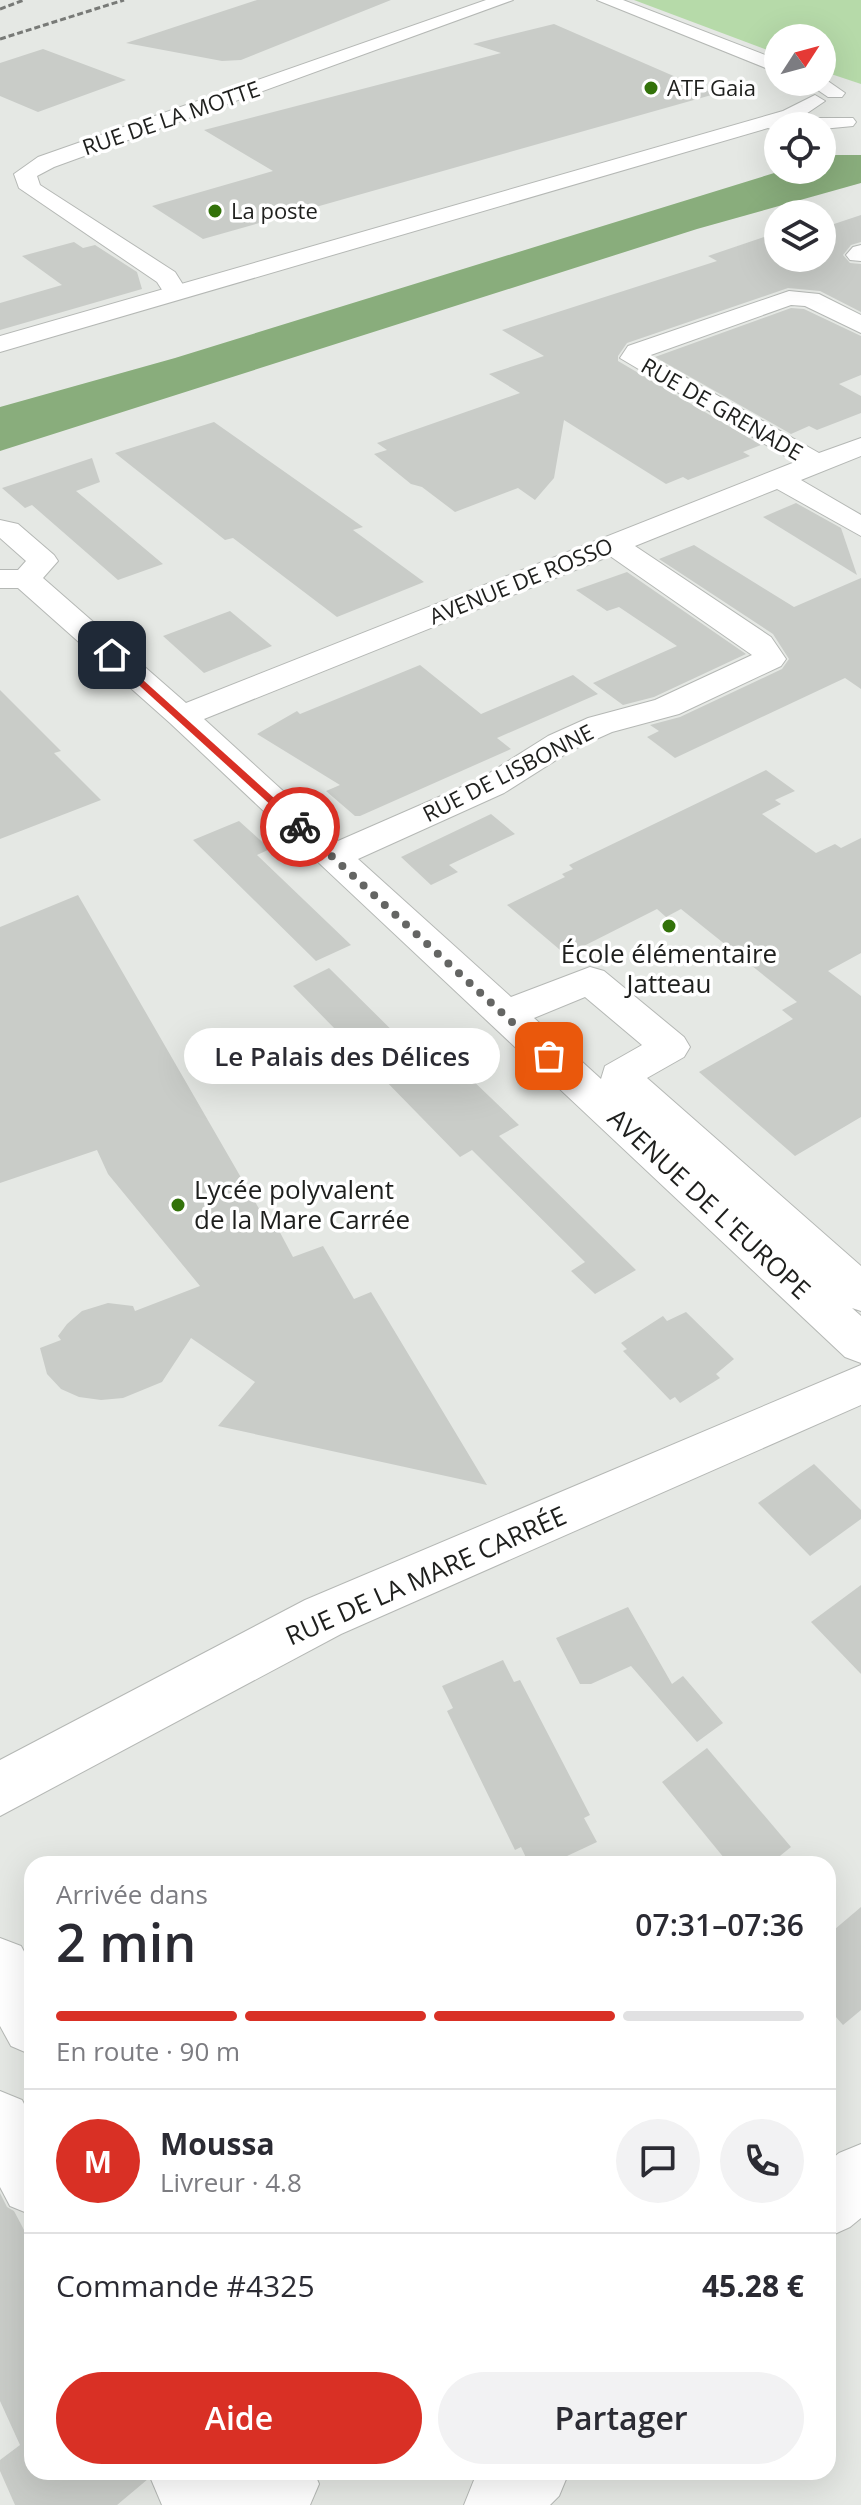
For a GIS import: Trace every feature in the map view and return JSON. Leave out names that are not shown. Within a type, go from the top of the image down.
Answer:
[{"type":"street","name":"RUE DE LA MOTTE","points":[[175,291],[166,277],[30,188],[25,174],[46,162],[504,0]]},
{"type":"street","points":[[606,0],[764,62]]},
{"type":"street","points":[[836,93],[859,93]]},
{"type":"street","points":[[0,344],[802,111],[813,96]]},
{"type":"street","points":[[816,96],[816,111],[823,116],[854,122]]},
{"type":"street","points":[[727,132],[797,122],[854,122]]},
{"type":"street","points":[[0,354],[388,232]]},
{"type":"street","name":"RUE DE GRENADE","points":[[817,463],[633,358],[637,351],[789,298],[810,299],[861,325]]},
{"type":"street","name":"AVENUE DE ROSSO","points":[[182,716],[861,446]]},
{"type":"street","points":[[778,478],[861,527]]},
{"type":"street","name":"AVENUE DE L'EUROPE","points":[[0,529],[8,530],[43,561],[13,579],[182,716],[861,1344]]},
{"type":"street","name":"RUE DE LISBONNE","points":[[332,857],[492,786],[600,725],[667,707],[770,659],[760,644],[612,544]]},
{"type":"street","points":[[505,1015],[590,980],[670,1047],[619,1076],[861,1293]]},
{"type":"street","name":"RUE DE LA MARE CARRÉE","points":[[0,1789],[323,1617],[861,1384]]},
{"type":"street","points":[[0,1967],[24,2010]]},
{"type":"street","points":[[0,2122],[24,2168]]},
{"type":"street","points":[[836,2198],[861,2175]]},
{"type":"street","points":[[186,2480],[198,2502],[286,2487]]},
{"type":"street","points":[[499,2505],[526,2480]]},
{"type":"shaded area","points":[[634,0],[861,0],[861,84],[836,76],[836,24],[764,24],[764,49]]},
{"type":"shaded area","points":[[836,155],[861,155],[861,183],[800,200],[764,200],[764,210],[0,451],[0,407],[175,358],[764,176],[764,184],[836,184]]},
{"type":"building","points":[[257,0],[391,0],[241,60],[222,61],[126,43]]},
{"type":"building","points":[[554,24],[715,94],[203,239],[152,206],[273,171],[204,130],[501,53],[473,44]]},
{"type":"building","points":[[43,49],[126,80],[38,112],[0,96],[0,63]]},
{"type":"building","points":[[861,215],[861,242],[851,245],[843,255],[850,263],[861,264],[861,312],[820,291],[788,288],[627,343],[618,356],[618,361],[761,445],[743,452],[750,456],[688,480],[683,477],[666,484],[564,420],[554,478],[535,500],[518,488],[455,512],[422,487],[411,484],[374,454],[387,450],[377,443],[520,393],[489,374],[544,356],[502,330],[717,261],[708,256],[764,237],[764,272],[836,272],[836,223]]},
{"type":"building","points":[[74,242],[83,248],[95,245],[137,272],[142,289],[0,330],[0,303],[62,285],[22,256]]},
{"type":"building","points":[[791,308],[804,309],[861,336],[861,375],[839,384],[861,396],[861,413],[817,430],[809,426],[791,434],[655,357]]},
{"type":"building","points":[[214,422],[363,527],[353,530],[424,582],[337,617],[233,538],[225,540],[115,453]]},
{"type":"building","points":[[92,458],[100,482],[76,491],[163,564],[118,580],[32,505],[25,508],[2,488]]},
{"type":"building","points":[[796,503],[841,528],[857,575],[763,517]]},
{"type":"building","points":[[694,545],[794,607],[861,578],[861,689],[845,678],[675,758],[647,737],[659,731],[650,725],[680,717],[782,669],[789,659],[773,634],[659,559]]},
{"type":"building","points":[[627,572],[746,654],[654,697],[623,705],[593,683],[677,646],[619,607],[607,611],[576,590]]},
{"type":"building","points":[[230,611],[272,646],[204,673],[163,636]]},
{"type":"building","points":[[420,665],[481,714],[573,675],[598,694],[497,738],[511,749],[360,816],[355,816],[326,791],[340,785],[257,734],[297,711],[300,714]]},
{"type":"building","points":[[0,690],[61,751],[54,753],[101,800],[0,839]]},
{"type":"building","points":[[766,770],[795,791],[775,800],[781,804],[762,814],[816,853],[835,844],[841,848],[861,838],[861,953],[828,971],[861,996],[861,1117],[795,1156],[699,1072],[793,1019],[782,1010],[797,1002],[681,909],[666,917],[657,909],[566,955],[507,905],[565,877],[562,874],[573,869],[569,865]]},
{"type":"building","points":[[491,814],[515,834],[449,865],[458,872],[431,885],[401,857]]},
{"type":"building","points":[[239,821],[270,849],[257,855],[351,945],[316,961],[193,840]]},
{"type":"building","points":[[78,895],[269,1226],[275,1223],[293,1257],[323,1246],[354,1299],[371,1292],[487,1485],[218,1426],[255,1382],[191,1338],[162,1382],[123,1398],[101,1400],[79,1397],[61,1389],[47,1374],[40,1348],[61,1340],[58,1336],[82,1311],[108,1303],[133,1306],[135,1311],[200,1286],[108,1174],[97,1150],[0,1183],[0,927]]},
{"type":"building","points":[[329,968],[421,1059],[440,1049],[519,1125],[499,1136],[636,1270],[595,1294],[571,1271],[585,1262],[472,1150],[460,1157],[293,986]]},
{"type":"building","points":[[686,1312],[734,1359],[716,1374],[720,1378],[680,1403],[675,1397],[670,1400],[623,1351],[627,1349],[621,1343],[663,1316],[667,1321]]},
{"type":"building","points":[[814,1464],[861,1510],[861,1519],[810,1556],[758,1503]]},
{"type":"building","points":[[861,1585],[861,1674],[811,1622]]},
{"type":"building","points":[[628,1607],[672,1684],[683,1676],[723,1723],[697,1742],[631,1666],[591,1684],[580,1684],[556,1638]]},
{"type":"building","points":[[503,1660],[514,1682],[520,1680],[590,1815],[584,1818],[597,1842],[567,1856],[525,1856],[521,1847],[515,1850],[447,1711],[453,1708],[442,1686]]},
{"type":"building","points":[[707,1748],[791,1847],[780,1856],[722,1856],[662,1782]]},
{"type":"building","points":[[861,1907],[861,2010],[843,2025],[836,2017],[836,1928]]},
{"type":"building","points":[[0,2193],[24,2230],[24,2480],[147,2480],[117,2505],[15,2505],[0,2471],[0,2460],[20,2445],[0,2401]]},
{"type":"railway","points":[[0,9],[24,0]]},
{"type":"railway","points":[[0,39],[124,0]]},
{"type":"way so far","points":[[300,827],[549,1056]]},
{"type":"place","name":"ATF Gaia","points":[[651,88]]},
{"type":"place","name":"La poste","points":[[215,211]]},
{"type":"place","name":"École élémentaire Jatteau","points":[[669,926]]},
{"type":"place","name":"Le Palais des Délices","points":[[549,1056]]},
{"type":"place","name":"Lycée polyvalent de la Mare Carrée","points":[[178,1205]]},
{"type":"route","points":[[112,655],[300,827]]}]
